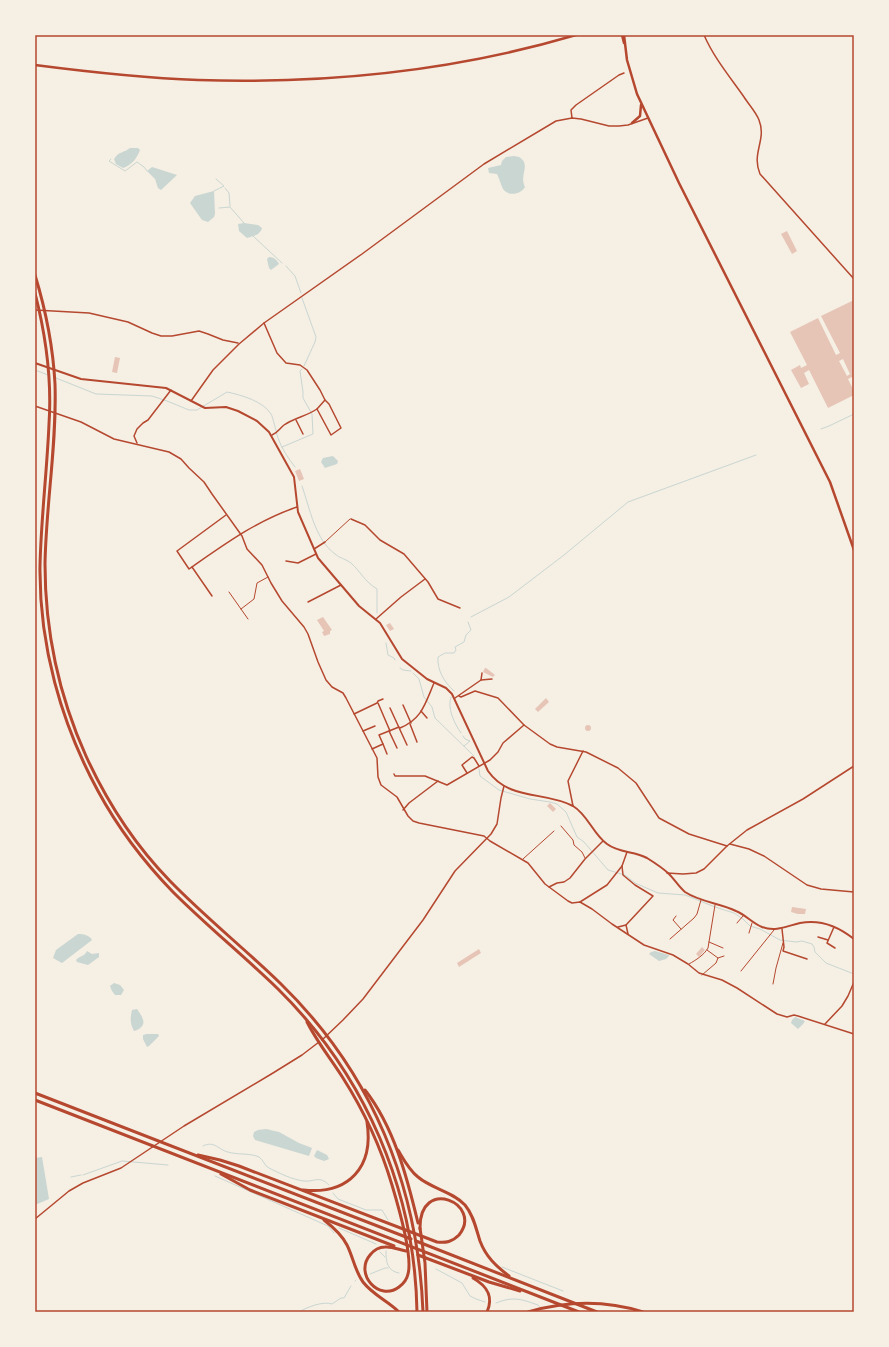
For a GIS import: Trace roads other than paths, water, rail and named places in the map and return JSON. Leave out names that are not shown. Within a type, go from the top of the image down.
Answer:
[{"type":"highway","points":[[35,275],[51,342],[55,386],[54,424],[46,530],[45,564],[47,611],[52,647],[62,688],[75,728],[88,759],[116,810],[137,842],[190,901],[273,977],[304,1008],[331,1042],[378,1109],[394,1143],[406,1175],[420,1229],[425,1263],[428,1312]]},
{"type":"highway","points":[[35,293],[40,312],[46,350],[50,423],[41,537],[40,581],[42,610],[47,648],[57,691],[68,725],[80,756],[100,794],[133,846],[171,890],[279,990],[305,1017],[339,1062],[366,1107],[391,1164],[408,1224],[414,1262],[417,1312]]},
{"type":"highway","points":[[305,1017],[310,1028],[350,1090],[366,1118],[390,1178],[402,1221],[408,1259],[408,1276],[400,1286],[394,1289],[383,1291],[370,1284],[366,1276],[365,1266],[367,1258],[376,1249],[390,1247],[406,1251]]},
{"type":"highway","points":[[358,1082],[374,1112],[400,1175],[414,1226],[420,1264],[423,1312]]},
{"type":"highway","points":[[35,1093],[597,1312]]},
{"type":"highway","points":[[35,1100],[579,1312]]},
{"type":"highway","points":[[298,1189],[320,1191],[335,1188],[351,1178],[357,1172],[362,1166],[367,1150],[368,1135],[366,1118]]},
{"type":"highway","points":[[394,1143],[408,1167],[418,1177],[452,1194],[464,1204],[473,1219],[484,1251],[496,1266],[512,1279]]},
{"type":"highway","points":[[187,1152],[220,1160],[437,1242],[445,1243],[453,1240],[462,1231],[464,1220],[462,1211],[452,1201],[442,1198],[433,1201],[425,1207],[422,1212],[420,1229]]},
{"type":"highway","points":[[210,1168],[250,1190],[321,1218],[465,1274],[534,1294]]},
{"type":"highway","points":[[321,1218],[343,1238],[363,1281],[373,1292],[399,1312]]},
{"type":"highway","points":[[465,1274],[480,1282],[486,1288],[490,1298],[490,1304],[487,1312]]},
{"type":"highway","points":[[528,1312],[567,1304],[606,1304],[644,1312]]},
{"type":"main road","points":[[35,65],[131,76],[186,79],[237,80],[315,78],[390,72],[462,61],[526,48],[576,35]]},
{"type":"main road","points":[[623,35],[630,75],[642,105],[679,183],[830,482],[854,550]]},
{"type":"main road","points":[[632,123],[640,116],[642,105]]},
{"type":"street","points":[[704,35],[714,54],[759,119],[762,134],[757,154],[757,163],[760,174],[854,279]]},
{"type":"street","points":[[572,118],[571,110],[576,105],[619,74],[624,73]]},
{"type":"street","points":[[190,400],[214,370],[239,344],[264,323],[362,254],[484,164],[556,121],[572,118],[609,126],[619,126],[648,118]]},
{"type":"street","points":[[35,310],[89,313],[128,322],[161,336],[172,336],[199,331],[239,344]]},
{"type":"street","points":[[264,323],[277,353],[286,363],[300,365],[307,370],[329,404],[341,428],[331,435],[317,409]]},
{"type":"street","points":[[35,363],[80,379],[170,390],[205,408],[226,408],[238,411],[257,421],[272,436],[294,477],[297,507],[320,562],[359,606],[376,619],[402,659],[420,674],[434,683],[446,688],[455,698],[493,778],[504,788],[561,801],[573,806],[584,816],[602,841],[613,848],[644,856],[668,873],[684,890],[700,900],[735,910],[752,923],[762,927],[774,929],[782,929],[811,922],[821,923],[834,927],[854,939]]},
{"type":"street","points":[[137,444],[134,436],[137,429],[148,420],[170,390]]},
{"type":"street","points":[[272,436],[284,426],[313,412],[325,400]]},
{"type":"street","points":[[35,406],[81,422],[114,439],[173,454],[181,458],[204,482],[242,536],[247,549],[258,560],[282,601],[304,627],[326,680],[332,687],[343,693],[377,758],[379,781],[381,785],[394,794],[408,816],[416,822],[481,834],[522,859],[535,870],[542,881],[572,903],[580,902],[607,885],[622,866],[627,852]]},
{"type":"street","points":[[296,420],[303,434]]},
{"type":"street","points":[[227,515],[177,551],[189,569],[240,534],[281,513],[297,507]]},
{"type":"street","points":[[351,519],[365,526],[380,540],[404,554],[425,579],[438,599],[460,608]]},
{"type":"street","points":[[314,549],[326,542]]},
{"type":"street","points":[[286,561],[298,563],[316,554]]},
{"type":"street","points":[[192,567],[212,596]]},
{"type":"street","points":[[376,619],[401,597],[425,579]]},
{"type":"street","points":[[308,602],[341,585]]},
{"type":"street","points":[[481,680],[482,673]]},
{"type":"street","points":[[455,698],[481,680],[492,679]]},
{"type":"street","points":[[387,754],[379,736],[411,723],[421,711],[434,683]]},
{"type":"street","points":[[459,696],[461,697],[475,691],[495,697],[501,700],[524,725],[550,744],[557,747],[582,751],[599,757],[612,764],[631,778],[640,788],[659,818],[689,834],[728,845],[749,849],[764,856],[807,885],[821,890],[854,892]]},
{"type":"street","points":[[354,714],[378,703],[378,701],[383,699]]},
{"type":"street","points":[[378,703],[397,748]]},
{"type":"street","points":[[403,705],[417,742]]},
{"type":"street","points":[[390,708],[407,745]]},
{"type":"street","points":[[421,711],[427,718]]},
{"type":"street","points":[[394,774],[395,776],[425,776],[447,785],[490,760],[503,743],[524,725]]},
{"type":"street","points":[[363,731],[375,726]]},
{"type":"street","points":[[372,749],[383,744]]},
{"type":"street","points":[[573,806],[568,782],[582,751]]},
{"type":"street","points":[[467,773],[462,765],[472,757],[479,766]]},
{"type":"street","points":[[668,873],[696,873],[704,869],[728,845],[747,830],[803,799],[854,766]]},
{"type":"street","points":[[403,810],[409,803],[438,781]]},
{"type":"street","points":[[35,1219],[69,1191],[83,1183],[121,1168],[184,1126],[273,1073],[313,1047],[336,1027],[384,972],[437,899],[455,871],[487,839],[497,824],[504,788]]},
{"type":"street","points":[[549,887],[557,883],[564,882],[570,878],[602,841]]},
{"type":"street","points":[[618,927],[626,925],[653,896],[635,885],[623,874],[622,866]]},
{"type":"street","points":[[580,902],[644,945],[673,955],[702,975],[722,980],[777,1014],[787,1017],[794,1015],[798,1016],[854,1034]]},
{"type":"street","points":[[626,925],[628,934]]},
{"type":"street","points":[[834,927],[827,943],[836,948]]},
{"type":"street","points":[[782,929],[783,951],[807,959]]},
{"type":"street","points":[[818,937],[828,940]]},
{"type":"street","points":[[825,1024],[842,1006],[854,982]]},
{"type":"lane","points":[[326,542],[351,519]]},
{"type":"lane","points":[[241,609],[254,599],[256,586],[258,583],[268,577]]},
{"type":"lane","points":[[229,592],[248,619]]},
{"type":"lane","points":[[561,826],[573,840],[574,845],[582,852],[585,859]]},
{"type":"lane","points":[[522,859],[554,831]]},
{"type":"lane","points":[[670,939],[694,918],[700,900]]},
{"type":"lane","points":[[688,964],[695,961],[707,949],[714,905]]},
{"type":"lane","points":[[676,916],[673,920],[681,930]]},
{"type":"lane","points":[[737,923],[743,917]]},
{"type":"lane","points":[[749,933],[752,923]]},
{"type":"lane","points":[[740,971],[770,936],[774,929]]},
{"type":"lane","points":[[709,941],[723,948]]},
{"type":"lane","points":[[773,984],[783,943]]},
{"type":"lane","points":[[707,949],[718,958]]},
{"type":"lane","points":[[702,975],[716,963],[718,958],[724,956]]},
{"type":"waterway","points":[[111,159],[109,161],[125,171],[137,162],[147,171]]},
{"type":"waterway","points":[[214,191],[224,186],[216,179]]},
{"type":"waterway","points":[[225,188],[229,193],[230,206]]},
{"type":"waterway","points":[[219,208],[230,207],[244,223]]},
{"type":"waterway","points":[[253,236],[282,263]]},
{"type":"waterway","points":[[286,266],[295,276],[301,293]]},
{"type":"waterway","points":[[302,298],[316,337],[304,366]]},
{"type":"waterway","points":[[282,447],[313,434],[312,414],[303,398],[300,371],[302,369]]},
{"type":"waterway","points":[[35,370],[48,375]]},
{"type":"waterway","points":[[56,378],[96,394],[152,396],[189,410],[197,410],[227,392],[245,397],[257,402],[271,414],[280,442],[285,453],[295,467]]},
{"type":"waterway","points":[[821,429],[854,414]]},
{"type":"waterway","points":[[471,617],[509,597],[564,555],[628,502],[756,455]]},
{"type":"waterway","points":[[302,486],[314,523],[328,548],[351,563],[369,583],[377,589],[377,613]]},
{"type":"waterway","points":[[454,691],[442,676],[438,657],[445,653],[454,653],[456,650],[455,647],[464,642],[466,635],[471,630],[468,622]]},
{"type":"waterway","points":[[386,643],[388,655],[395,660]]},
{"type":"waterway","points":[[400,668],[411,671]]},
{"type":"waterway","points":[[413,673],[419,679],[424,697],[432,707],[435,718],[474,756]]},
{"type":"waterway","points":[[451,697],[450,706],[452,715],[461,733]]},
{"type":"waterway","points":[[463,736],[465,739],[470,741],[464,746]]},
{"type":"waterway","points":[[479,769],[480,776],[499,790],[530,799],[557,804],[566,812],[577,837],[584,842],[608,870],[625,875],[635,883],[658,893],[685,895],[734,913],[750,926],[760,929],[780,940],[796,942],[802,941],[812,944],[815,952],[826,963],[854,974]]},
{"type":"waterway","points":[[203,1146],[210,1144],[228,1152],[256,1156],[261,1158],[267,1167],[286,1176],[304,1181],[322,1180],[329,1185]]},
{"type":"waterway","points":[[83,1175],[122,1161],[168,1165]]},
{"type":"waterway","points":[[71,1177],[81,1175]]},
{"type":"waterway","points":[[215,1176],[328,1226],[334,1233]]},
{"type":"waterway","points":[[333,1193],[338,1199],[366,1210],[382,1210],[388,1220]]},
{"type":"waterway","points":[[339,1228],[376,1244]]},
{"type":"waterway","points":[[386,1251],[388,1265],[392,1270],[399,1273]]},
{"type":"waterway","points":[[380,1252],[385,1257]]},
{"type":"waterway","points":[[502,1267],[563,1291]]},
{"type":"waterway","points":[[370,1274],[388,1268]]},
{"type":"waterway","points":[[436,1269],[462,1283],[470,1296],[485,1302]]},
{"type":"waterway","points":[[299,1312],[315,1305],[324,1303],[332,1304],[341,1298],[344,1298],[351,1286]]},
{"type":"waterway","points":[[496,1303],[517,1299],[538,1305],[540,1307]]}]
